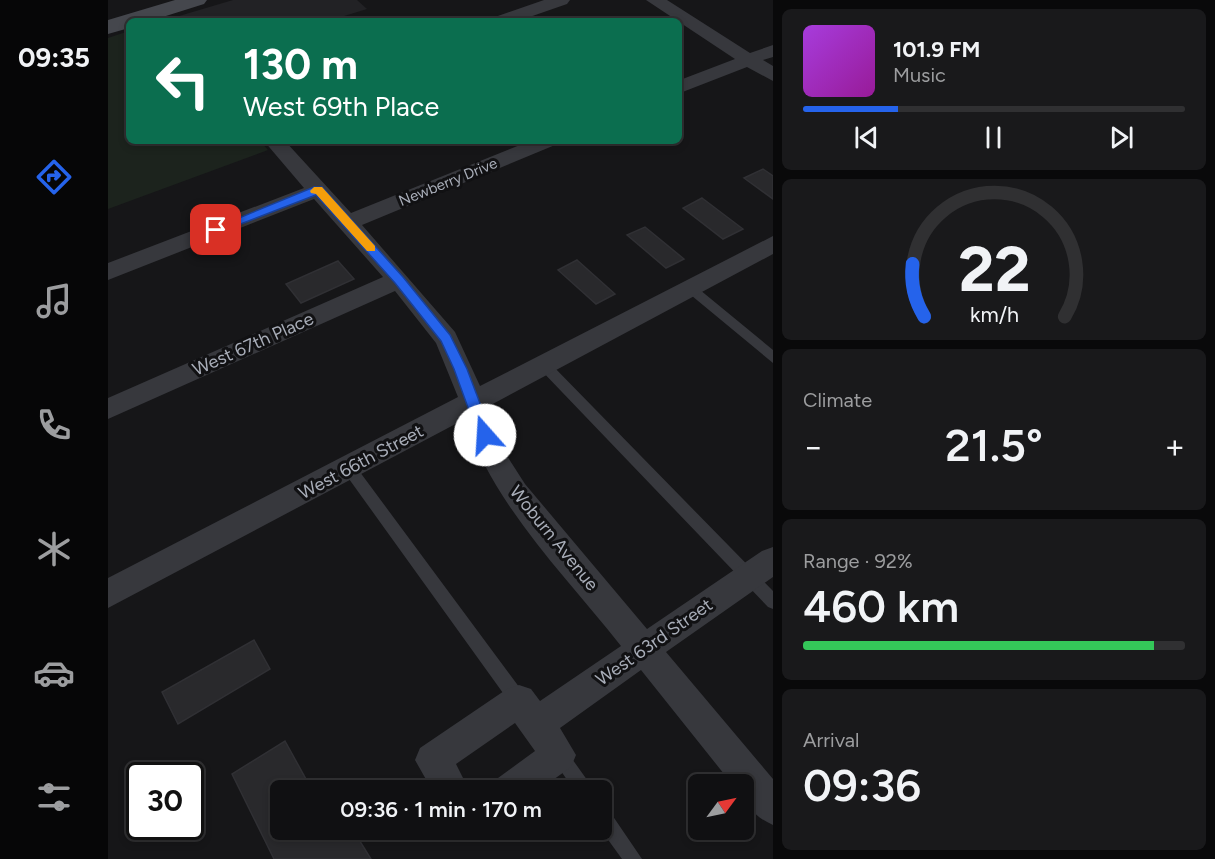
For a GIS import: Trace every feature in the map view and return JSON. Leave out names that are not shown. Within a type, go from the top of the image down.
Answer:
[{"type":"main road","points":[[130,18],[171,3],[197,0]]},
{"type":"main road","points":[[108,26],[126,19]]},
{"type":"street","points":[[510,18],[561,0]]},
{"type":"street","points":[[655,0],[772,75]]},
{"type":"street","points":[[682,86],[772,50]]},
{"type":"street","name":"Woburn Avenue","points":[[277,144],[399,280],[446,338],[473,402],[490,452],[515,492],[772,807]]},
{"type":"street","name":"Newberry Drive","points":[[347,223],[541,144]]},
{"type":"street","points":[[108,272],[318,190]]},
{"type":"street","name":"West 66th Street","points":[[108,594],[772,244]]},
{"type":"street","name":"West 67th Place","points":[[108,408],[399,280]]},
{"type":"street","name":"West 63rd Street","points":[[445,780],[432,760],[528,712],[644,649],[760,569]]},
{"type":"street","points":[[524,780],[559,755],[528,712]]},
{"type":"lane","points":[[690,288],[772,358]]},
{"type":"lane","points":[[544,365],[760,569],[772,602]]},
{"type":"lane","points":[[349,468],[528,712]]},
{"type":"lane","points":[[559,755],[577,780]]},
{"type":"lane","points":[[612,829],[633,859]]},
{"type":"shaded area","points":[[233,0],[357,0],[367,9],[338,18],[172,18]]},
{"type":"shaded area","points":[[126,32],[126,144],[263,144],[268,150],[108,209],[108,38]]},
{"type":"building","points":[[763,169],[773,176],[773,199],[744,178]]},
{"type":"building","points":[[702,198],[743,229],[723,239],[683,208]]},
{"type":"building","points":[[645,227],[684,259],[666,268],[627,235]]},
{"type":"building","points":[[577,260],[615,294],[596,304],[558,270]]},
{"type":"building","points":[[338,261],[354,279],[301,303],[286,284]]},
{"type":"building","points":[[254,640],[270,669],[178,724],[162,692]]},
{"type":"building","points":[[285,741],[306,780],[270,780],[270,840],[359,840],[371,859],[274,859],[232,774]]},
{"type":"slow traffic","points":[[315,191],[318,190],[371,249]]},
{"type":"route","points":[[216,230],[318,190],[399,280],[446,338],[461,369],[485,435]]}]
